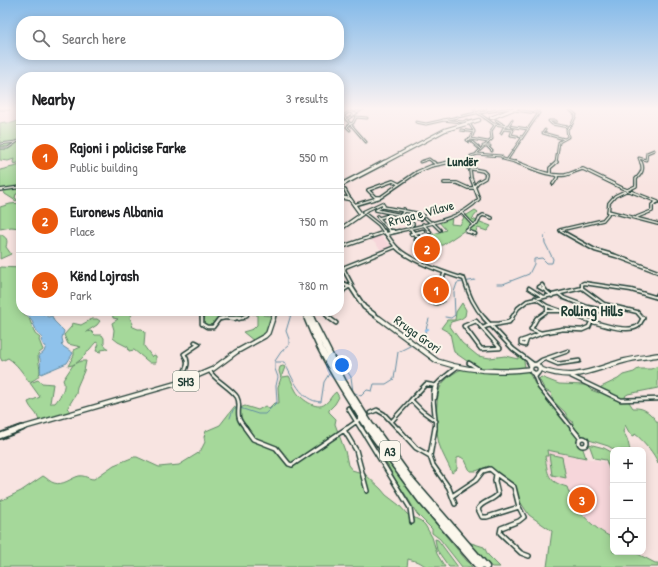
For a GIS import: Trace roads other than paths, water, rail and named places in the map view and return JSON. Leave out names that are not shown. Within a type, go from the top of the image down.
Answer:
[{"type":"highway","points":[[344,183],[435,134]]},
{"type":"highway","points":[[344,184],[437,134]]},
{"type":"highway","name":"A3","points":[[307,316],[322,350],[351,402],[377,440],[420,499],[479,567]]},
{"type":"highway","name":"A3","points":[[310,316],[324,346],[346,385],[381,438],[424,496],[486,567]]},
{"type":"main road","points":[[344,198],[350,198]]},
{"type":"main road","name":"Rruga e Vilave","points":[[350,198],[354,205],[362,213]]},
{"type":"main road","points":[[344,226],[362,213]]},
{"type":"main road","points":[[344,284],[351,287]]},
{"type":"main road","name":"Rruga Grori","points":[[351,287],[364,307],[437,361],[456,368],[471,367],[478,369],[524,370],[532,368],[540,372],[571,376]]},
{"type":"main road","name":"SH3","points":[[0,436],[179,383],[210,370],[236,352],[265,336],[268,333],[273,316]]},
{"type":"main road","points":[[571,376],[580,375],[623,361],[658,355]]},
{"type":"main road","points":[[532,368],[540,372]]},
{"type":"street","points":[[359,134],[366,142]]},
{"type":"street","points":[[471,139],[473,134]]},
{"type":"street","points":[[477,154],[480,149],[492,138],[491,134]]},
{"type":"street","points":[[511,134],[522,137]]},
{"type":"street","points":[[507,160],[524,134]]},
{"type":"street","points":[[548,134],[564,139]]},
{"type":"street","points":[[550,173],[550,168],[557,162],[559,142],[568,137],[567,134]]},
{"type":"street","points":[[480,149],[466,140],[471,139],[488,142]]},
{"type":"street","points":[[0,144],[16,142]]},
{"type":"street","points":[[0,148],[8,148],[16,142]]},
{"type":"street","points":[[483,146],[489,147],[492,151]]},
{"type":"street","points":[[654,150],[647,154],[646,159],[638,158],[643,167],[636,179],[636,186],[615,196],[609,203],[608,214],[602,222],[560,230],[595,250],[614,255],[658,272]]},
{"type":"street","points":[[444,183],[457,183],[466,187],[474,187],[478,182],[485,178],[486,174],[483,171],[468,168],[471,156],[477,154],[502,156],[503,159],[556,174],[566,175],[583,169],[618,187],[643,195],[658,202]]},
{"type":"street","points":[[420,162],[429,159],[438,165]]},
{"type":"street","points":[[354,205],[384,196],[405,179],[417,172],[456,161],[469,164]]},
{"type":"street","name":"Rruga e Vilave","points":[[362,213],[376,222],[385,233],[410,228],[462,213],[479,201],[469,175],[468,168]]},
{"type":"street","points":[[553,184],[557,176],[556,174]]},
{"type":"street","points":[[393,181],[398,184],[381,197],[377,198],[374,197],[368,189],[393,181]]},
{"type":"street","points":[[0,190],[16,188]]},
{"type":"street","points":[[345,190],[350,198]]},
{"type":"street","points":[[344,197],[350,198]]},
{"type":"street","points":[[636,218],[652,211],[652,206],[658,202]]},
{"type":"street","points":[[362,213],[373,205],[382,204],[384,206],[382,206],[422,215],[440,230]]},
{"type":"street","points":[[382,206],[376,210],[421,219]]},
{"type":"street","points":[[389,212],[391,208]]},
{"type":"street","points":[[391,219],[401,215],[404,210]]},
{"type":"street","points":[[608,211],[658,224]]},
{"type":"street","points":[[462,213],[467,220],[474,225]]},
{"type":"street","points":[[475,234],[466,231],[477,224],[482,215],[492,218]]},
{"type":"street","points":[[386,216],[378,217],[389,230],[392,231],[413,226],[407,217]]},
{"type":"street","points":[[403,221],[409,220]]},
{"type":"street","points":[[376,222],[381,221]]},
{"type":"street","points":[[423,224],[430,232]]},
{"type":"street","points":[[389,230],[391,226]]},
{"type":"street","points":[[410,228],[420,238]]},
{"type":"street","points":[[411,234],[422,231]]},
{"type":"street","points":[[344,246],[385,233],[395,247],[419,262],[444,274],[464,279],[474,304],[513,350],[527,360],[532,368],[546,359],[568,351]]},
{"type":"street","points":[[416,240],[424,238]]},
{"type":"street","points":[[344,290],[351,287],[352,283],[344,270],[345,267],[395,247]]},
{"type":"street","points":[[442,301],[437,303],[431,302],[429,294],[442,280],[444,274]]},
{"type":"street","points":[[582,288],[582,284],[586,283],[630,289],[657,298],[658,294]]},
{"type":"street","points":[[529,288],[543,297]]},
{"type":"street","points":[[535,298],[546,306],[607,326],[633,328],[639,326],[643,318],[639,313],[634,310],[617,309],[603,304],[592,298],[582,288]]},
{"type":"street","points":[[483,328],[509,322],[520,306],[535,298],[552,296],[569,290],[582,288]]},
{"type":"street","points":[[546,291],[552,296]]},
{"type":"street","points":[[559,294],[564,298],[596,311],[600,311],[598,309],[588,307]]},
{"type":"street","points":[[546,306],[547,311]]},
{"type":"street","points":[[532,337],[531,329],[536,318],[547,311],[566,312]]},
{"type":"street","points":[[201,316],[202,324],[210,328],[222,318],[236,320],[246,316]]},
{"type":"street","points":[[327,316],[336,323]]},
{"type":"street","points":[[476,321],[483,328],[500,347],[500,348],[481,349],[468,334],[464,326],[476,321]]},
{"type":"street","points":[[527,339],[544,333],[563,329],[584,330],[589,327],[591,321]]},
{"type":"street","points":[[531,329],[536,332],[544,333]]},
{"type":"street","points":[[179,383],[188,364],[188,358],[184,354],[199,344],[195,342]]},
{"type":"street","points":[[546,359],[558,364],[580,361]]},
{"type":"street","points":[[455,504],[445,481],[433,465],[430,456],[436,421],[434,399],[437,386],[456,368]]},
{"type":"street","points":[[210,370],[211,374],[225,384],[237,397],[239,403],[239,418],[253,439],[276,448],[289,464],[294,464],[360,419]]},
{"type":"street","points":[[540,372],[539,387],[580,438]]},
{"type":"street","points":[[571,376],[621,400],[658,399]]},
{"type":"street","points":[[392,421],[426,385],[437,386]]},
{"type":"street","points":[[411,400],[422,411],[436,421]]},
{"type":"street","points":[[348,408],[378,454],[391,479],[410,508],[412,522]]},
{"type":"street","points":[[370,413],[379,410],[392,421],[395,427],[413,444],[427,456],[430,456]]},
{"type":"street","points":[[344,430],[356,450],[367,491]]},
{"type":"street","points":[[452,496],[476,480],[483,471],[487,469],[492,470],[514,487],[519,507],[524,518],[501,528],[500,533],[501,536],[520,553],[529,556]]},
{"type":"street","points":[[496,474],[495,481],[498,494],[495,498],[480,505],[478,509],[482,517],[487,517],[519,507]]},
{"type":"water","points":[[29,316],[52,316],[54,321],[64,331],[62,338],[63,343],[61,345],[73,353],[67,363],[41,374],[39,356],[44,352],[46,346],[44,346],[41,340],[43,338],[38,334]]},
{"type":"waterway","points":[[497,284],[503,284],[529,274],[534,264],[534,259],[542,258],[547,263],[552,263],[553,259],[545,243],[544,236],[546,234]]},
{"type":"waterway","points":[[445,317],[451,318],[455,315],[454,292],[457,283],[475,280]]},
{"type":"waterway","points":[[240,408],[258,414],[265,414],[277,402],[276,386],[278,377],[275,369],[275,361],[281,352],[289,345],[289,339],[286,331],[290,316]]},
{"type":"waterway","points":[[415,344],[424,336],[429,319]]},
{"type":"waterway","points":[[347,371],[351,377],[353,392],[361,396],[367,390],[372,391],[374,384],[386,384],[394,379],[398,352],[412,345]]},
{"type":"waterway","points":[[276,362],[284,362],[298,388],[308,398],[314,401],[321,402],[324,382],[329,374]]},
{"type":"waterway","points":[[230,418],[233,410],[237,408]]},
{"type":"place","name":"Euronews Albania","points":[[427,249]]},
{"type":"place","name":"Rajoni i policise Farke","points":[[436,290]]},
{"type":"place","name":"Kënd Lojrash","points":[[582,500]]},
{"type":"district","name":"Lundër","points":[[463,161]]},
{"type":"district","name":"Rolling Hills","points":[[592,310]]}]
